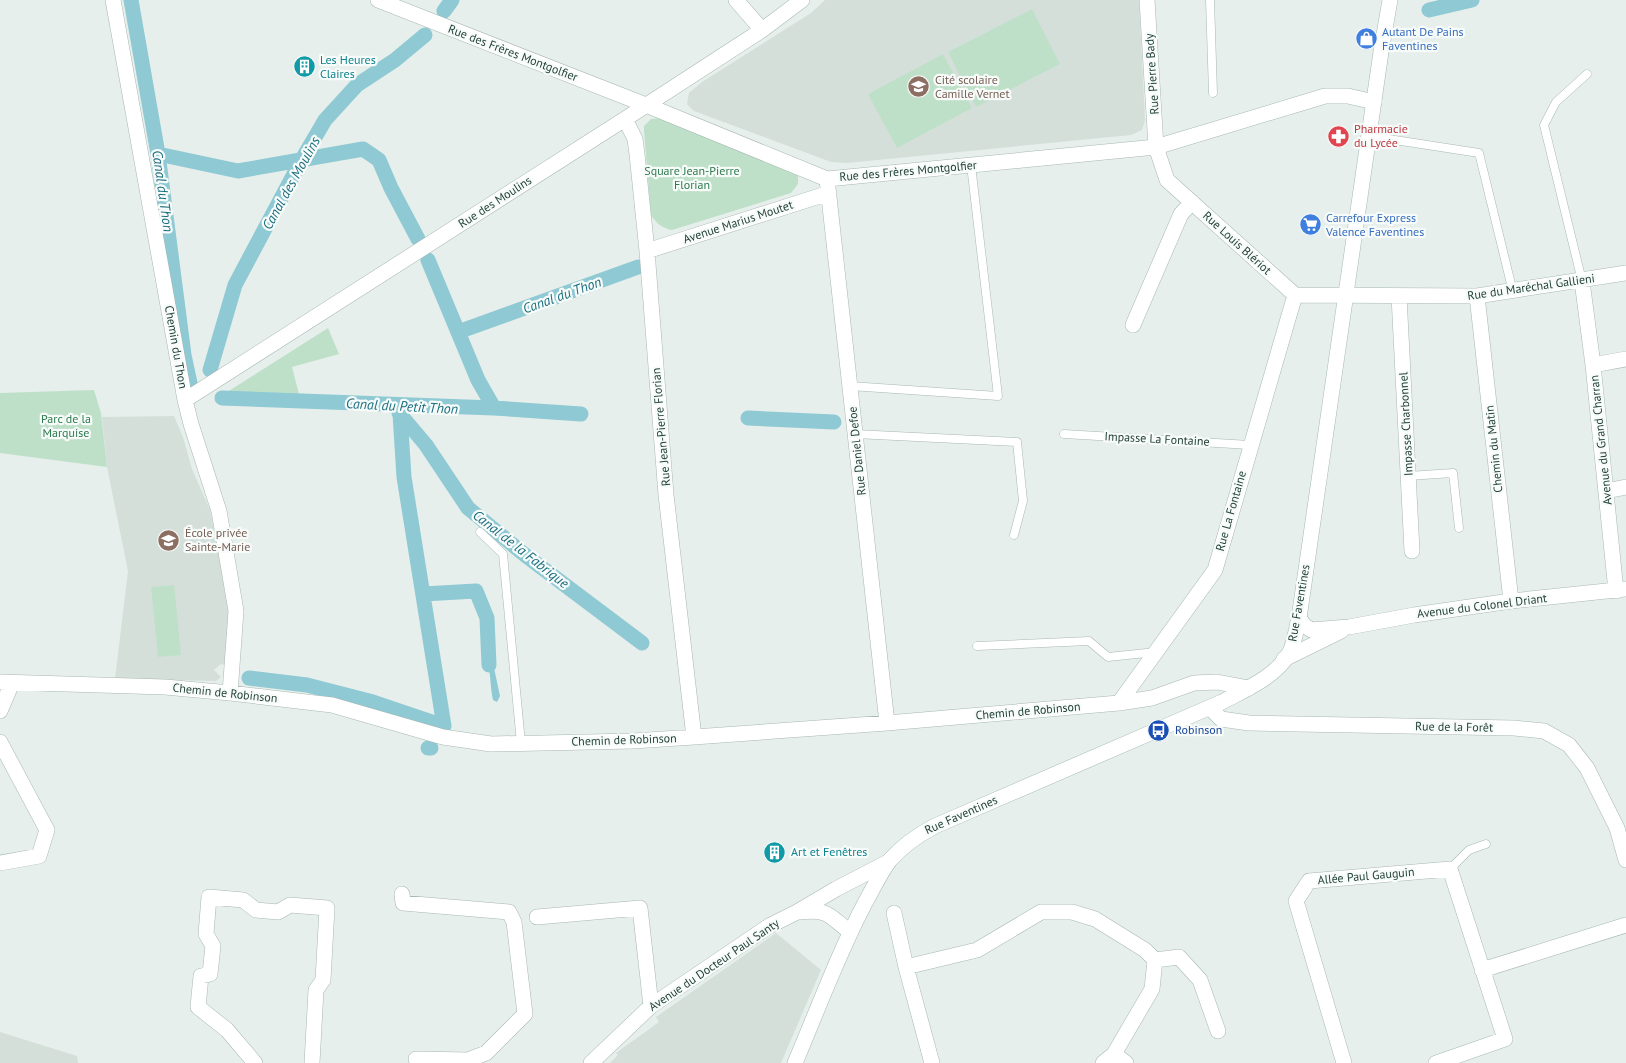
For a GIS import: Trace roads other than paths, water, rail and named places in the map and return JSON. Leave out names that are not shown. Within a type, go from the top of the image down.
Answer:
[{"type":"street","name":"Chemin du Thon","points":[[113,0],[186,405],[219,511],[236,611],[230,692]]},
{"type":"street","name":"Rue des Frères Montgolfier","points":[[378,0],[646,105],[828,186],[971,165],[1156,148],[1325,96],[1348,96],[1374,102]]},
{"type":"street","points":[[736,0],[762,30]]},
{"type":"street","name":"Rue des Moulins","points":[[186,405],[762,30],[802,0]]},
{"type":"street","name":"Rue Pierre Bady","points":[[1147,0],[1156,148]]},
{"type":"street","name":"Rue Faventines","points":[[795,1063],[850,932],[878,878],[888,862],[914,837],[935,826],[1210,708],[1249,688],[1273,672],[1290,651],[1299,618],[1390,0]]},
{"type":"street","name":"Rue Jean-Pierre Florian","points":[[625,119],[634,139],[646,251],[666,495],[694,737]]},
{"type":"street","name":"Rue Louis Blériot","points":[[1156,148],[1167,180],[1295,295]]},
{"type":"street","name":"Avenue Marius Moutet","points":[[646,251],[828,186]]},
{"type":"street","name":"Rue Daniel Defoe","points":[[828,186],[887,723]]},
{"type":"street","points":[[1133,325],[1181,214],[1192,202]]},
{"type":"street","name":"Rue du Maréchal Gallieni","points":[[1346,295],[1477,296],[1513,292],[1626,273]]},
{"type":"street","name":"Avenue du Grand Charran","points":[[1582,280],[1606,490],[1621,590]]},
{"type":"street","points":[[1295,295],[1346,295]]},
{"type":"street","name":"Rue La Fontaine","points":[[1119,703],[1214,570],[1295,295]]},
{"type":"street","name":"Impasse Charbonnel","points":[[1399,296],[1412,551]]},
{"type":"street","name":"Chemin du Matin","points":[[1477,296],[1511,601]]},
{"type":"street","points":[[1593,365],[1626,359]]},
{"type":"street","points":[[1606,490],[1626,488]]},
{"type":"street","name":"Avenue du Colonel Driant","points":[[1299,618],[1304,625],[1312,630],[1349,627],[1414,615],[1511,601],[1621,590]]},
{"type":"street","name":"Avenue du Colonel Driant","points":[[1284,659],[1349,627]]},
{"type":"street","points":[[0,711],[6,682]]},
{"type":"street","name":"Chemin de Robinson","points":[[6,682],[157,687],[230,692],[332,705],[443,737],[491,744],[633,741],[887,723],[1119,703],[1152,698],[1194,683],[1217,682],[1249,688]]},
{"type":"street","name":"Rue de la Forêt","points":[[1210,708],[1221,719],[1249,724],[1514,728],[1544,731],[1569,745],[1587,768],[1617,828],[1626,860]]},
{"type":"street","points":[[0,742],[47,830],[39,856],[0,863]]},
{"type":"street","name":"Avenue du Docteur Paul Santy","points":[[591,1063],[650,1006],[769,926],[888,862]]},
{"type":"street","points":[[1436,1063],[1505,1039],[1450,869]]},
{"type":"street","name":"Allée Paul Gauguin","points":[[1344,1063],[1296,901],[1309,881],[1450,869]]},
{"type":"street","points":[[402,894],[403,904],[509,912],[514,922],[524,1014],[486,1053],[468,1061],[416,1059]]},
{"type":"street","points":[[255,1063],[226,1030],[198,1007],[201,976],[210,974],[213,946],[206,934],[209,897],[243,900],[256,910],[278,912],[290,904],[327,908],[323,980],[316,990],[312,1063]]},
{"type":"street","points":[[537,917],[640,908],[650,1006]]},
{"type":"street","name":"Avenue du Docteur Paul Santy","points":[[797,912],[816,910],[827,914],[850,932]]},
{"type":"street","points":[[906,967],[977,950],[1041,912],[1072,912],[1095,920],[1145,950],[1155,960]]},
{"type":"street","points":[[894,913],[906,967],[932,1063]]},
{"type":"street","points":[[1482,970],[1626,925]]},
{"type":"street","points":[[1155,960],[1179,957],[1200,980],[1218,1031]]},
{"type":"street","points":[[1126,1063],[1108,1058],[1152,989],[1155,960]]},
{"type":"lane","points":[[1210,0],[1213,92]]},
{"type":"lane","points":[[1582,280],[1544,125],[1556,102],[1586,74]]},
{"type":"lane","points":[[1369,136],[1479,152],[1513,292]]},
{"type":"lane","points":[[850,386],[998,396],[971,165]]},
{"type":"lane","points":[[855,434],[1016,442],[1023,500],[1014,535]]},
{"type":"lane","name":"Impasse La Fontaine","points":[[1064,434],[1250,445]]},
{"type":"lane","points":[[1408,476],[1453,473],[1459,528]]},
{"type":"lane","points":[[480,532],[503,554],[521,743]]},
{"type":"lane","points":[[977,646],[1089,641],[1108,657],[1156,652]]},
{"type":"lane","points":[[1450,869],[1469,850],[1486,844]]},
{"type":"water","points":[[488,663],[494,668],[500,696],[497,702],[493,700]]},
{"type":"waterway","name":"Canal du Thon","points":[[131,0],[158,154],[184,355],[190,383]]},
{"type":"waterway","name":"Canal des Moulins","points":[[444,11],[452,0]]},
{"type":"waterway","points":[[1429,10],[1472,0]]},
{"type":"waterway","name":"Canal des Moulins","points":[[210,370],[235,285],[325,120],[357,85],[395,60],[425,35]]},
{"type":"waterway","points":[[158,154],[238,171],[363,149],[379,160],[391,188],[418,239]]},
{"type":"waterway","name":"Canal du Thon","points":[[428,260],[478,380],[494,408]]},
{"type":"waterway","name":"Canal du Thon","points":[[458,332],[638,267]]},
{"type":"waterway","name":"Canal du Petit Thon","points":[[222,398],[494,408],[581,414]]},
{"type":"waterway","name":"Canal de la Fabrique","points":[[399,413],[426,445],[468,508],[525,555],[642,643]]},
{"type":"waterway","name":"Canal de la Fabrique","points":[[249,678],[307,685],[373,702],[444,726],[404,477],[400,414]]},
{"type":"waterway","name":"Canal du Petit Thon","points":[[748,418],[834,422]]},
{"type":"waterway","name":"Canal de la Fabrique","points":[[423,594],[476,591],[487,618],[489,665]]},
{"type":"place","name":"Autant De Pains Faventines","points":[[1366,39]]},
{"type":"place","name":"Les Heures Claires","points":[[304,67]]},
{"type":"place","name":"Cité scolaire Camille Vernet","points":[[919,87]]},
{"type":"place","name":"Pharmacie du Lycée","points":[[1338,136]]},
{"type":"place","name":"Carrefour Express Valence Faventines","points":[[1310,225]]},
{"type":"place","name":"École privée Sainte-Marie","points":[[169,540]]},
{"type":"place","name":"Robinson","points":[[1159,730]]},
{"type":"place","name":"Art et Fenêtres","points":[[775,852]]},
{"type":"park label","name":"Square Jean-Pierre Florian","points":[[692,178]]},
{"type":"park label","name":"Parc de la Marquise","points":[[66,426]]}]
